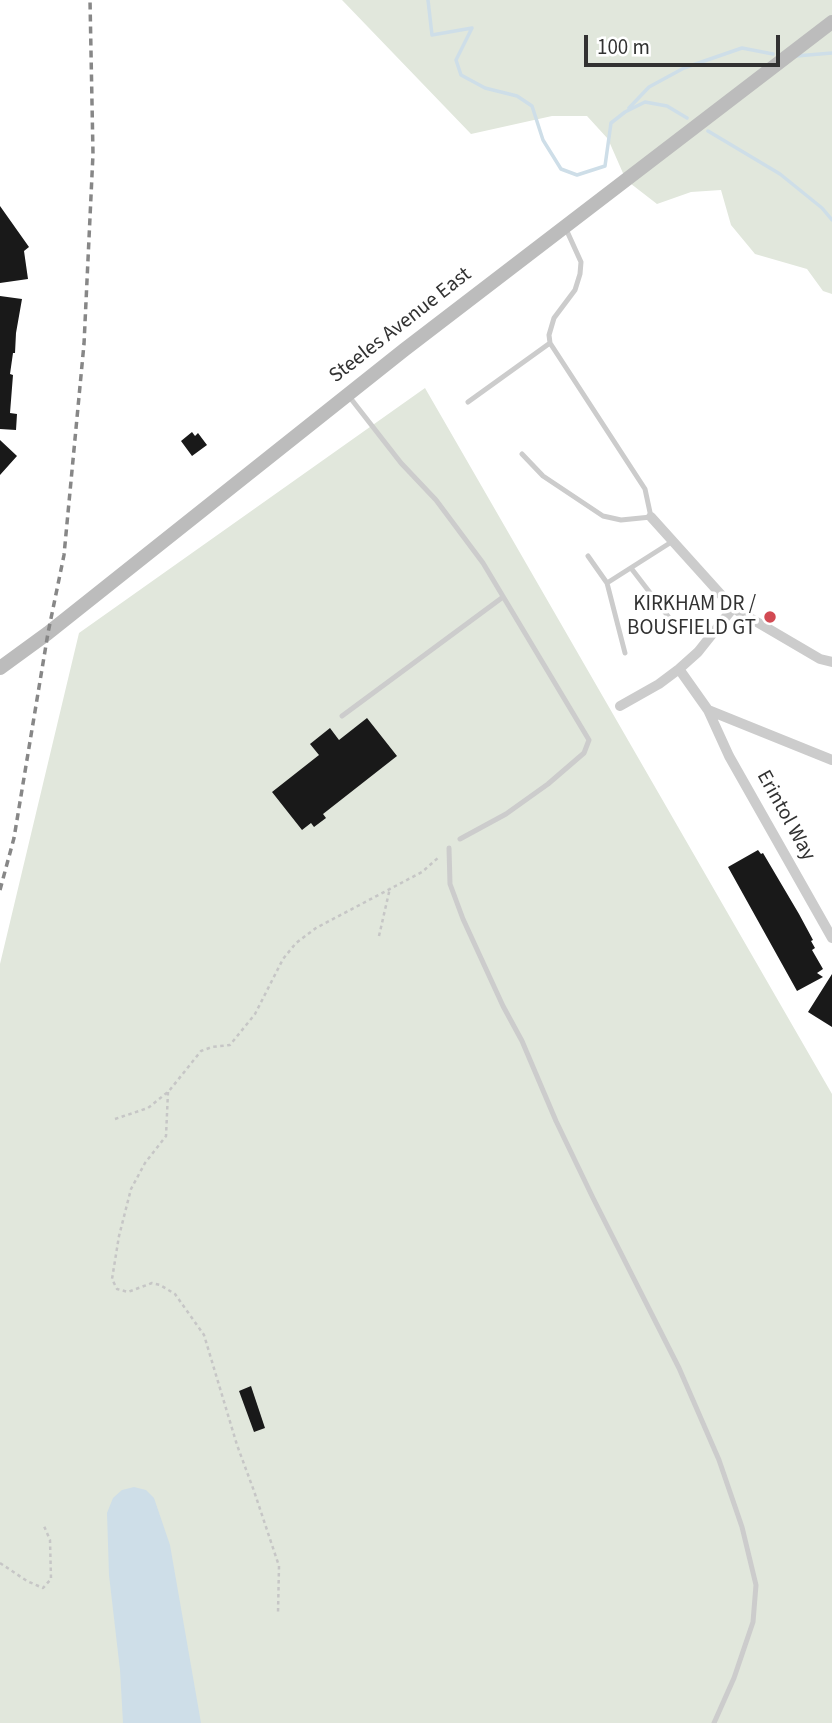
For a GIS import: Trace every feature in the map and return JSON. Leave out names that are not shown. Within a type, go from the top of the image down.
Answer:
[{"type":"main road","name":"Steeles Avenue East","points":[[0,668],[48,633],[404,350],[832,22]]},
{"type":"street","points":[[652,517],[733,608],[820,659],[832,662]]},
{"type":"street","points":[[620,706],[679,669],[698,652],[733,608]]},
{"type":"street","name":"Erintol Way","points":[[679,669],[708,710],[729,756],[832,938]]},
{"type":"street","points":[[708,710],[832,760]]},
{"type":"lane","points":[[522,454],[543,476],[603,516],[621,520],[652,517],[645,489],[550,343],[549,335],[554,318],[575,290],[580,274],[581,261],[565,226]]},
{"type":"lane","points":[[468,402],[550,343]]},
{"type":"lane","points":[[348,395],[401,463],[436,500],[483,564],[590,740],[584,753],[548,784],[506,814],[460,839]]},
{"type":"lane","points":[[607,583],[673,541]]},
{"type":"lane","points":[[588,556],[607,583],[625,653]]},
{"type":"lane","points":[[631,568],[674,624]]},
{"type":"lane","points":[[342,716],[503,597]]},
{"type":"lane","points":[[449,848],[450,884],[463,919],[522,1041],[556,1121],[679,1368],[719,1460],[742,1527],[755,1585],[754,1622],[714,1723]]},
{"type":"path","points":[[114,1119],[148,1108],[168,1092],[201,1051],[230,1045],[248,1025],[283,958],[296,943],[316,928],[422,872],[449,848]]},
{"type":"path","points":[[379,936],[390,888]]},
{"type":"path","points":[[168,1092],[166,1136],[145,1163],[131,1189],[112,1279],[117,1289],[128,1292],[152,1283],[175,1294],[204,1335],[237,1445],[279,1566],[278,1613]]},
{"type":"path","points":[[0,1563],[27,1581],[44,1588],[51,1579],[50,1540],[44,1526]]},
{"type":"shaded area","points":[[342,0],[832,0],[832,294],[823,291],[807,269],[755,254],[731,225],[721,190],[691,192],[657,204],[626,180],[608,139],[587,116],[552,116],[471,134]]},
{"type":"shaded area","points":[[425,388],[832,1094],[832,1723],[0,1723],[0,964],[79,633]]},
{"type":"shaded area","points":[[134,1487],[146,1490],[154,1498],[170,1545],[201,1723],[123,1723],[109,1575],[107,1513],[113,1498],[122,1490]]},
{"type":"building","points":[[0,206],[29,247],[24,251],[28,279],[0,283]]},
{"type":"building","points":[[0,296],[22,299],[10,374],[13,375],[10,413],[17,414],[16,430],[0,429]]},
{"type":"building","points":[[192,432],[195,436],[198,433],[207,445],[192,456],[181,441]]},
{"type":"building","points":[[0,440],[17,456],[0,475]]},
{"type":"building","points":[[367,718],[397,756],[323,814],[326,818],[314,827],[311,823],[302,830],[272,792],[319,755],[310,744],[330,728],[339,740]]},
{"type":"building","points":[[758,850],[763,853],[799,914],[813,940],[811,941],[815,948],[812,950],[823,969],[817,973],[823,977],[797,991],[728,867]]},
{"type":"building","points":[[832,974],[832,1027],[808,1012]]},
{"type":"building","points":[[251,1386],[265,1428],[254,1432],[239,1391]]},
{"type":"waterway","points":[[428,0],[432,35],[472,28],[456,60],[461,75],[485,88],[517,96],[532,106],[543,140],[561,169],[577,175],[605,166],[611,123],[645,102],[667,106],[687,118]]},
{"type":"waterway","points":[[629,108],[649,87],[684,68],[742,48],[773,54]]},
{"type":"waterway","points":[[796,56],[832,53]]},
{"type":"waterway","points":[[708,131],[780,174],[822,208],[832,220]]},
{"type":"railway","points":[[0,890],[14,838],[48,633],[64,555],[84,344],[93,154],[90,0]]},
{"type":"place","name":"KIRKHAM DR / BOUSFIELD GT","points":[[770,617]]}]
